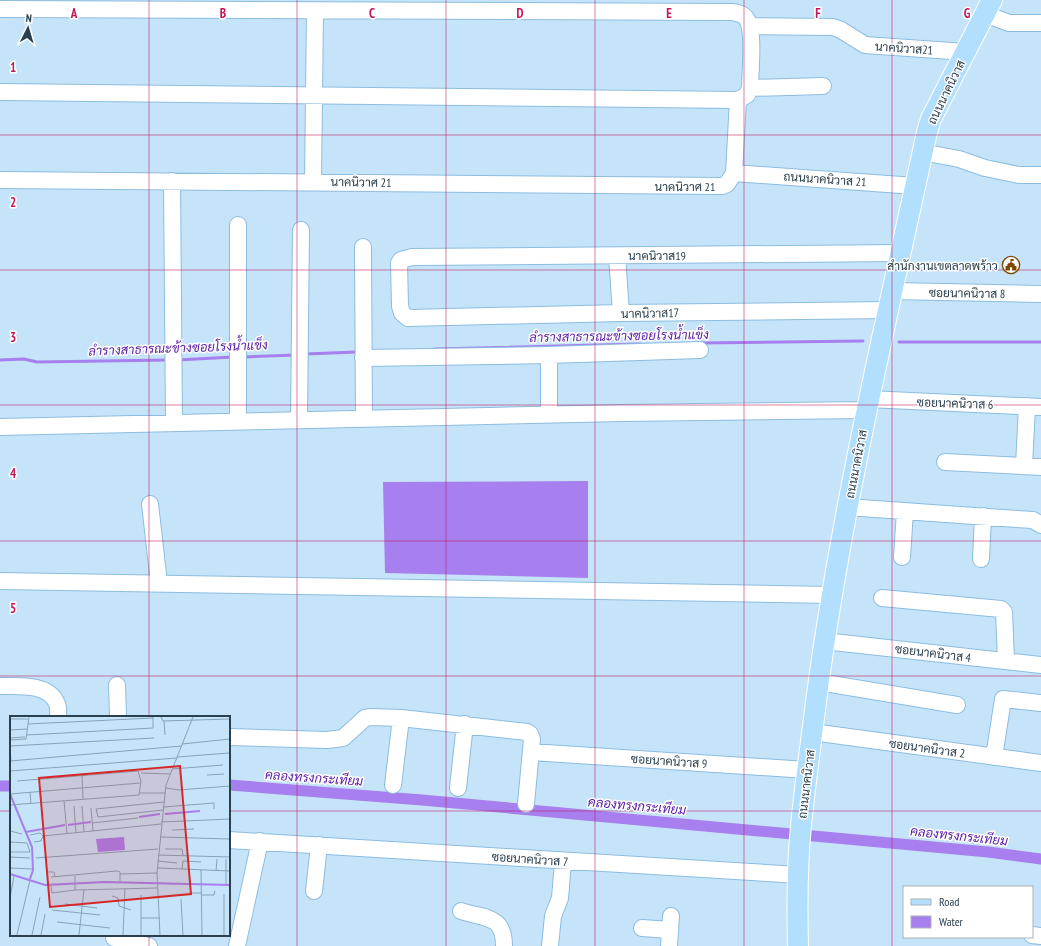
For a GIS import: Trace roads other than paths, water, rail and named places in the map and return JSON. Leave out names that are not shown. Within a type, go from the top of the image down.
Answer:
[{"type":"main road","name":"ถนนนาคนิวาส","points":[[798,946],[800,834],[812,732],[824,640],[847,507],[867,405],[889,310],[922,152],[931,119],[989,7]]},
{"type":"street","points":[[989,7],[1008,23],[1041,23]]},
{"type":"street","points":[[0,9],[732,12],[746,17],[750,26],[750,88],[747,95],[738,100],[0,92]]},
{"type":"street","points":[[313,181],[315,11]]},
{"type":"street","name":"นาคนิวาส21","points":[[750,26],[833,27],[841,30],[865,45],[966,52]]},
{"type":"street","points":[[750,88],[823,86]]},
{"type":"street","points":[[734,173],[738,100]]},
{"type":"street","points":[[922,152],[959,159],[985,168],[1019,174],[1041,175]]},
{"type":"street","name":"นาคนิวาศ 21","points":[[0,180],[313,181],[722,186],[727,184],[734,173]]},
{"type":"street","name":"ถนนนาคนิวาส 21","points":[[734,173],[915,186]]},
{"type":"street","points":[[172,181],[174,423]]},
{"type":"street","points":[[238,225],[238,421]]},
{"type":"street","points":[[299,419],[301,230]]},
{"type":"street","points":[[362,247],[364,418]]},
{"type":"street","name":"นาคนิวาส19","points":[[412,318],[404,317],[400,306],[399,263],[401,260],[412,257],[901,253]]},
{"type":"street","points":[[617,256],[621,313]]},
{"type":"street","name":"ซอยนาคนิวาส 8","points":[[893,291],[1041,294]]},
{"type":"street","name":"นาคนิวาส17","points":[[412,318],[621,313],[889,310]]},
{"type":"street","points":[[364,358],[549,355],[700,350]]},
{"type":"street","points":[[549,355],[550,414]]},
{"type":"street","name":"ซอยนาคนิวาส 6","points":[[0,427],[867,405],[1034,406]]},
{"type":"street","points":[[1024,466],[1034,406]]},
{"type":"street","points":[[945,462],[1041,467]]},
{"type":"street","points":[[150,504],[159,583]]},
{"type":"street","points":[[847,507],[1033,520],[1041,526]]},
{"type":"street","points":[[902,557],[905,511]]},
{"type":"street","points":[[981,559],[983,516]]},
{"type":"street","points":[[0,581],[832,595]]},
{"type":"street","points":[[882,598],[1001,609],[1004,612],[1006,662]]},
{"type":"street","name":"ซอยนาคนิวาส 4","points":[[824,640],[1041,665]]},
{"type":"street","points":[[819,682],[957,705]]},
{"type":"street","points":[[118,685],[118,716]]},
{"type":"street","points":[[0,686],[30,686],[48,693],[58,704],[58,716]]},
{"type":"street","points":[[994,757],[1003,699],[1041,703]]},
{"type":"street","points":[[230,737],[327,740],[343,738],[365,718],[401,718],[527,732],[530,734],[532,740],[526,804]]},
{"type":"street","points":[[393,785],[401,718]]},
{"type":"street","points":[[458,788],[465,724]]},
{"type":"street","name":"ซอยนาคนิวาส 2","points":[[812,732],[1041,764]]},
{"type":"street","name":"ซอยนาคนิวาส 9","points":[[531,752],[808,770]]},
{"type":"street","name":"ซอยนาคนิวาส 7","points":[[230,840],[563,862],[799,875]]},
{"type":"street","points":[[237,946],[260,841]]},
{"type":"street","points":[[314,891],[319,845]]},
{"type":"street","points":[[550,946],[553,916],[560,898],[563,862]]},
{"type":"street","points":[[461,911],[494,921],[501,926],[504,933],[504,946]]},
{"type":"street","points":[[642,928],[670,931]]},
{"type":"street","points":[[114,938],[149,946]]},
{"type":"water","points":[[588,481],[588,578],[385,573],[383,482]]},
{"type":"waterway","name":"ลำรางสาธารณะข้างซอยโรงน้ำแข็ง","points":[[701,343],[863,341]]},
{"type":"waterway","name":"ลำรางสาธารณะข้างซอยโรงน้ำแข็ง","points":[[899,342],[1041,342]]},
{"type":"waterway","name":"ลำรางสาธารณะข้างซอยโรงน้ำแข็ง","points":[[435,349],[640,344]]},
{"type":"waterway","name":"ลำรางสาธารณะข้างซอยโรงน้ำแข็ง","points":[[305,354],[357,352]]},
{"type":"waterway","name":"ลำรางสาธารณะข้างซอยโรงน้ำแข็ง","points":[[243,357],[296,355]]},
{"type":"waterway","name":"ลำรางสาธารณะข้างซอยโรงน้ำแข็ง","points":[[177,360],[234,357]]},
{"type":"waterway","name":"ลำรางสาธารณะข้างซอยโรงน้ำแข็ง","points":[[0,360],[24,359],[37,362],[168,360]]},
{"type":"waterway","name":"คลองทรงกระเทียม","points":[[230,785],[422,800],[988,852],[1041,859]]},
{"type":"waterway","name":"คลองทรงกระเทียม","points":[[0,786],[10,786]]},
{"type":"place","name":"สำนักงานเขตลาดพร้าว","points":[[1011,265]]}]
